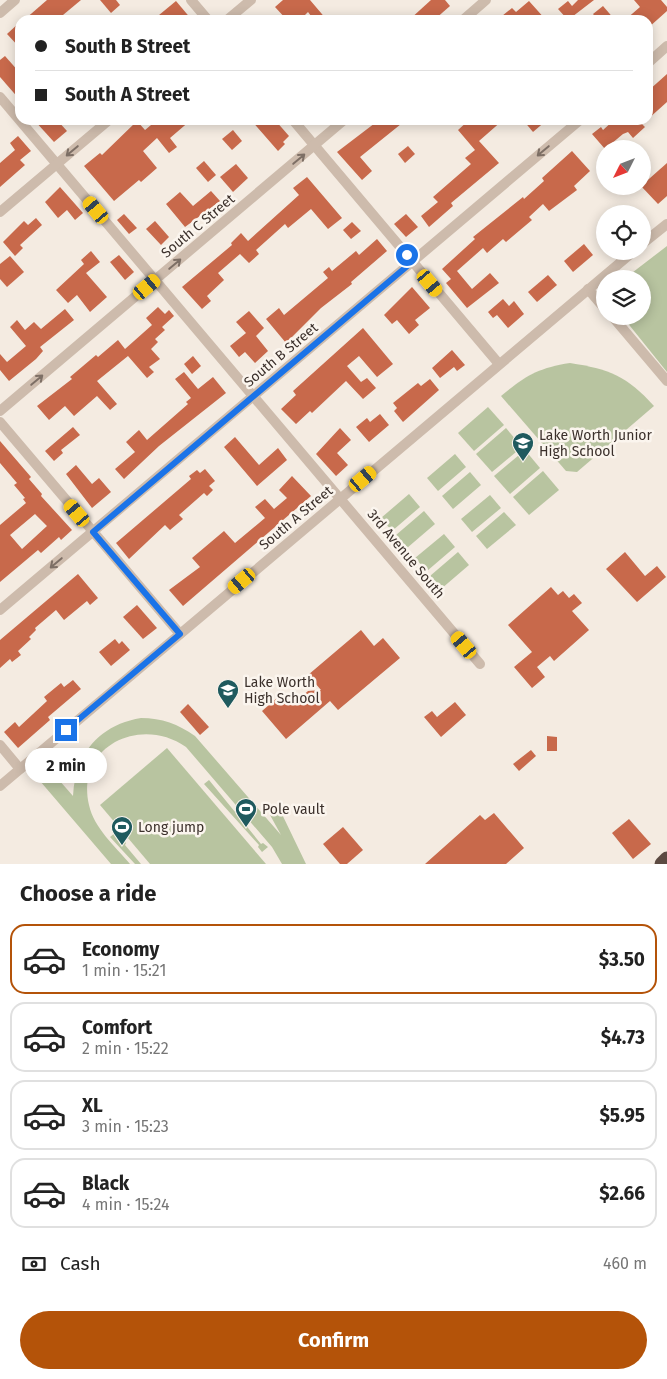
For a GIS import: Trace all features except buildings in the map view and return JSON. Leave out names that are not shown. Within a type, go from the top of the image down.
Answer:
[{"type":"highway","points":[[662,864],[667,859]]},
{"type":"street","points":[[0,13],[15,0]]},
{"type":"street","points":[[191,0],[204,15]]},
{"type":"street","points":[[233,15],[251,0]]},
{"type":"street","points":[[469,15],[486,0]]},
{"type":"street","points":[[653,59],[667,46]]},
{"type":"street","name":"3rd Avenue South","points":[[0,97],[15,115]]},
{"type":"street","name":"3rd Avenue South","points":[[24,125],[480,664]]},
{"type":"street","points":[[0,212],[103,125]]},
{"type":"street","points":[[297,125],[499,364]]},
{"type":"street","name":"South C Street","points":[[0,411],[338,125]]},
{"type":"street","name":"South B Street","points":[[0,610],[574,125]]},
{"type":"street","points":[[651,237],[667,224]]},
{"type":"street","name":"South A Street","points":[[0,786],[623,260]]},
{"type":"street","points":[[588,289],[596,298]]},
{"type":"street","points":[[620,325],[667,382]]},
{"type":"street","points":[[0,422],[180,634]]},
{"type":"street","points":[[0,746],[20,769]]},
{"type":"green space","points":[[667,246],[667,372],[629,325],[651,325],[651,270],[636,270]]},
{"type":"green space","points":[[570,363],[607,371],[635,387],[654,406],[577,472],[566,471],[501,396],[517,383],[540,370]]},
{"type":"green space","points":[[488,407],[504,425],[474,451],[458,433]]},
{"type":"green space","points":[[506,428],[522,447],[492,472],[476,454]]},
{"type":"green space","points":[[525,450],[540,468],[510,494],[494,476]]},
{"type":"green space","points":[[455,454],[466,467],[438,491],[427,478]]},
{"type":"green space","points":[[543,471],[559,490],[529,515],[513,497]]},
{"type":"green space","points":[[470,472],[481,485],[453,509],[442,496]]},
{"type":"green space","points":[[409,494],[420,507],[392,531],[381,518]]},
{"type":"green space","points":[[490,495],[501,508],[472,532],[461,519]]},
{"type":"green space","points":[[424,511],[435,524],[407,548],[396,535]]},
{"type":"green space","points":[[504,512],[516,525],[487,549],[476,536]]},
{"type":"green space","points":[[444,534],[455,547],[427,571],[415,558]]},
{"type":"green space","points":[[458,552],[469,565],[441,589],[430,576]]},
{"type":"green space","points":[[141,718],[170,722],[195,736],[281,835],[270,815],[279,808],[306,864],[282,864],[272,847],[186,747],[168,738],[150,734],[132,736],[115,742],[102,752],[92,767],[87,784],[89,805],[95,821],[130,864],[111,864],[40,781],[52,772],[73,796],[79,767],[84,755],[92,744],[113,727]]},
{"type":"green space","points":[[167,748],[266,864],[150,864],[100,805]]},
{"type":"green space","points":[[209,780],[261,844],[263,843],[268,847],[262,852],[258,847],[259,845],[204,784]]},
{"type":"green space","name":"Long jump","points":[[116,832],[141,864],[135,864],[110,837]]},
{"type":"place","name":"Lake Worth Junior High School","points":[[523,462]]},
{"type":"place","name":"Lake Worth High School","points":[[228,709]]},
{"type":"place","name":"Pole vault","points":[[246,828]]},
{"type":"place","name":"Long jump","points":[[122,846]]},
{"type":"route","points":[[66,730],[180,634],[93,532],[412,262],[407,255]]}]
